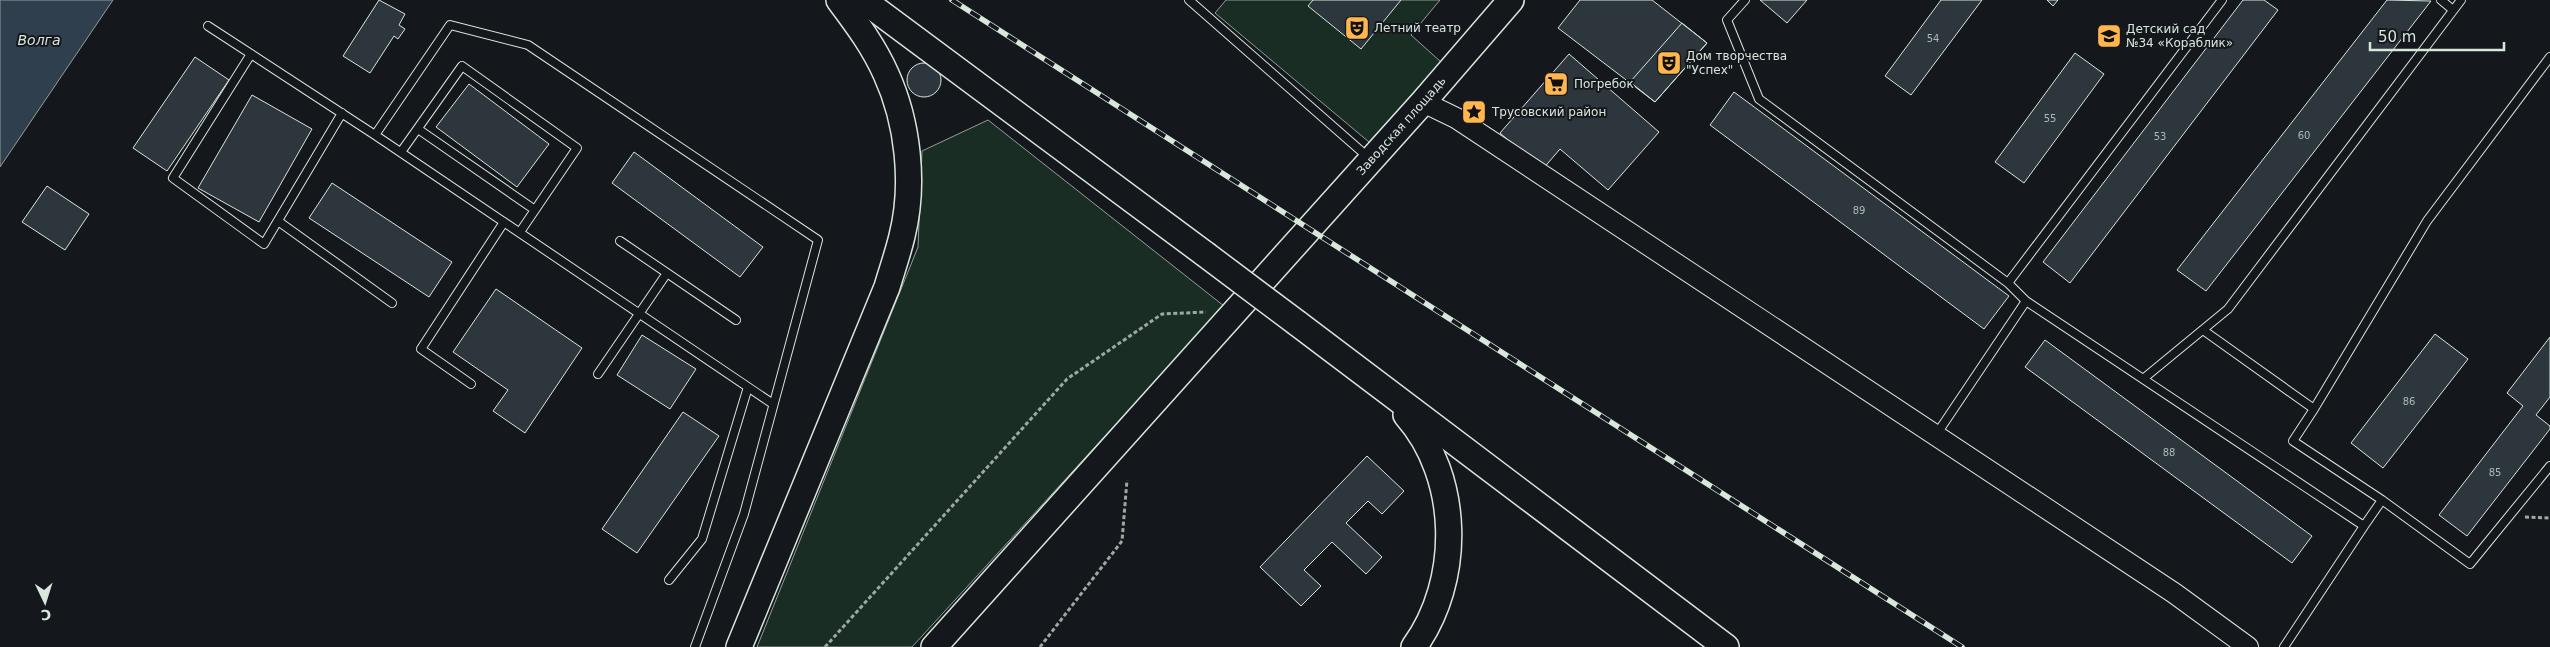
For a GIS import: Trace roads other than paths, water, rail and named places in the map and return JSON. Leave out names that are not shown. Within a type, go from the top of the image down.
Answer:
[{"type":"main road","points":[[740,647],[887,287],[902,234],[908,190],[906,146],[899,110],[886,75],[866,37],[839,0]]},
{"type":"main road","points":[[863,0],[1205,254],[1726,647]]},
{"type":"main road","name":"Заводская площадь","points":[[934,647],[1423,102],[1511,0]]},
{"type":"main road","points":[[1379,385],[1409,418],[1426,442],[1437,470],[1445,501],[1448,531],[1448,563],[1436,609],[1414,647]]},
{"type":"street","points":[[1423,102],[1456,118],[2174,593],[2248,647]]},
{"type":"lane","points":[[1189,0],[1370,159]]},
{"type":"lane","points":[[1745,0],[1727,20],[1759,100],[2008,283],[2026,301],[2364,526]]},
{"type":"lane","points":[[2008,283],[2222,0]]},
{"type":"lane","points":[[2441,0],[2453,10]]},
{"type":"lane","points":[[2143,379],[2228,309],[2461,0]]},
{"type":"lane","points":[[375,135],[450,25],[528,45],[818,240],[744,514],[695,647]]},
{"type":"lane","points":[[208,26],[401,152],[773,404]]},
{"type":"lane","points":[[251,54],[173,178],[264,244],[342,113]]},
{"type":"lane","points":[[2550,57],[2427,221],[2293,441],[2382,500],[2470,564],[2550,466]]},
{"type":"lane","points":[[401,152],[462,66],[577,148],[520,232]]},
{"type":"lane","points":[[418,129],[534,210]]},
{"type":"lane","points":[[278,221],[392,303]]},
{"type":"lane","points":[[471,384],[421,349],[504,222]]},
{"type":"lane","points":[[620,241],[736,320]]},
{"type":"lane","points":[[598,374],[667,273]]},
{"type":"lane","points":[[1935,436],[2026,301]]},
{"type":"lane","points":[[2203,330],[2314,409]]},
{"type":"lane","points":[[669,580],[702,539],[748,387]]},
{"type":"lane","points":[[2284,647],[2382,500]]},
{"type":"water","name":"Волга","points":[[0,0],[113,0],[0,167]]},
{"type":"railway","points":[[952,0],[1962,647]]},
{"type":"place","name":"Летний театр","points":[[1357,28]]},
{"type":"place","name":"Детский сад №34 «Кораблик»","points":[[2109,36]]},
{"type":"place","name":"Дом творчества \"Успех\"","points":[[1669,63]]},
{"type":"place","name":"Погребок","points":[[1556,84]]},
{"type":"place","name":"Трусовский район","points":[[1474,112]]}]
